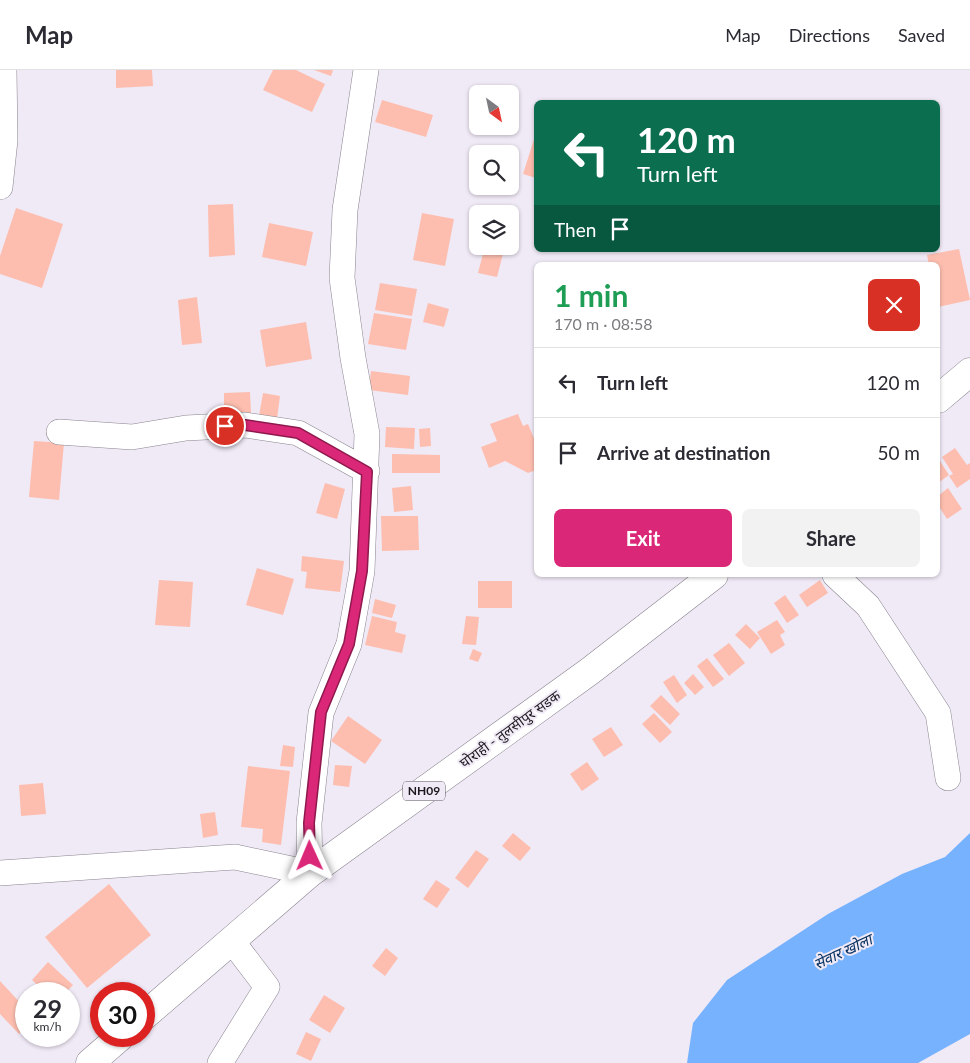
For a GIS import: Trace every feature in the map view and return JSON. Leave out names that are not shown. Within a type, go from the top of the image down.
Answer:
[{"type":"main road","points":[[940,397],[970,372]]},
{"type":"main road","name":"घोराही - तुलसीपुर सडक","points":[[155,1007],[310,873],[590,671],[711,577]]},
{"type":"main road","points":[[90,1063],[108,1047]]},
{"type":"street","points":[[0,187],[5,140],[4,70]]},
{"type":"street","points":[[0,873],[235,857],[310,873],[309,823],[321,712],[349,644],[362,571],[367,434],[352,358],[342,278],[345,210],[366,70]]},
{"type":"street","points":[[59,432],[132,436],[186,428],[245,425],[298,433],[367,472]]},
{"type":"street","points":[[837,577],[868,606],[938,714],[948,778]]},
{"type":"street","points":[[220,1063],[267,986],[232,941]]},
{"type":"water","name":"सेवार खोला","points":[[970,833],[970,1034],[918,1063],[687,1063],[693,1023],[727,980],[828,914],[902,874],[945,857]]},
{"type":"building","points":[[116,70],[152,70],[153,86],[116,88]]},
{"type":"building","points":[[273,70],[296,70],[325,84],[312,112],[263,90]]},
{"type":"building","points":[[314,70],[333,70],[331,76]]},
{"type":"building","points":[[382,100],[433,115],[426,137],[375,122]]},
{"type":"building","points":[[534,139],[534,177],[523,174]]},
{"type":"building","points":[[233,204],[235,255],[209,257],[208,205]]},
{"type":"building","points":[[16,208],[63,224],[42,288],[0,274],[0,256]]},
{"type":"building","points":[[422,213],[454,219],[445,266],[413,260]]},
{"type":"building","points":[[269,223],[313,232],[306,266],[262,257]]},
{"type":"building","points":[[959,249],[970,300],[940,307],[940,262],[928,262],[927,255]]},
{"type":"building","points":[[483,255],[503,255],[497,277],[478,273]]},
{"type":"building","points":[[380,283],[417,289],[412,316],[375,310]]},
{"type":"building","points":[[197,297],[202,343],[182,345],[178,300]]},
{"type":"building","points":[[428,303],[449,309],[444,327],[423,322]]},
{"type":"building","points":[[374,313],[412,319],[406,350],[368,344]]},
{"type":"building","points":[[306,322],[312,359],[266,367],[260,330]]},
{"type":"building","points":[[371,371],[410,376],[408,395],[369,390]]},
{"type":"building","points":[[250,392],[251,413],[224,414],[224,393]]},
{"type":"building","points":[[263,393],[280,396],[277,419],[259,416]]},
{"type":"building","points":[[518,414],[523,426],[528,424],[534,438],[534,471],[528,473],[505,461],[489,468],[481,447],[497,441],[490,424]]},
{"type":"building","points":[[386,427],[415,428],[414,449],[385,447]]},
{"type":"building","points":[[430,428],[431,446],[420,447],[419,429]]},
{"type":"building","points":[[34,441],[64,443],[59,500],[29,497]]},
{"type":"building","points":[[955,448],[967,465],[970,463],[970,479],[957,488],[949,476],[953,474],[942,457]]},
{"type":"building","points":[[392,454],[440,455],[440,473],[392,473]]},
{"type":"building","points":[[940,461],[949,475],[940,482]]},
{"type":"building","points":[[325,483],[345,489],[337,519],[316,513]]},
{"type":"building","points":[[411,486],[413,510],[394,512],[392,488]]},
{"type":"building","points":[[948,488],[962,509],[947,519],[940,508],[940,494]]},
{"type":"building","points":[[381,516],[418,516],[419,550],[382,551]]},
{"type":"building","points":[[302,556],[344,561],[340,592],[305,588],[307,572],[301,571]]},
{"type":"building","points":[[257,568],[294,579],[283,615],[246,605]]},
{"type":"building","points":[[159,580],[193,582],[190,627],[155,625]]},
{"type":"building","points":[[820,580],[828,593],[807,607],[799,595]]},
{"type":"building","points":[[478,581],[512,581],[512,608],[478,608]]},
{"type":"building","points":[[785,595],[799,615],[787,623],[774,603]]},
{"type":"building","points":[[375,599],[396,605],[392,618],[372,613]]},
{"type":"building","points":[[372,616],[397,622],[395,632],[406,635],[402,653],[365,645]]},
{"type":"building","points":[[466,616],[479,617],[476,645],[462,644]]},
{"type":"building","points":[[777,620],[785,632],[780,635],[785,645],[771,654],[757,632]]},
{"type":"building","points":[[746,624],[760,638],[750,649],[735,635]]},
{"type":"building","points":[[729,643],[745,663],[729,676],[713,655]]},
{"type":"building","points":[[473,649],[482,653],[478,662],[469,659]]},
{"type":"building","points":[[707,658],[724,679],[713,687],[697,666]]},
{"type":"building","points":[[693,674],[704,687],[695,695],[684,683]]},
{"type":"building","points":[[674,675],[687,695],[677,703],[663,682]]},
{"type":"building","points":[[661,695],[680,714],[670,725],[650,706]]},
{"type":"building","points":[[654,713],[672,732],[660,743],[642,724]]},
{"type":"building","points":[[348,716],[382,740],[365,764],[331,741]]},
{"type":"building","points":[[611,727],[623,745],[604,757],[592,739]]},
{"type":"building","points":[[283,745],[295,747],[293,767],[280,766]]},
{"type":"building","points":[[587,762],[599,779],[582,791],[570,774]]},
{"type":"building","points":[[335,765],[352,766],[349,787],[333,785]]},
{"type":"building","points":[[248,766],[290,771],[281,845],[262,842],[263,829],[241,827]]},
{"type":"building","points":[[43,783],[46,814],[21,816],[19,785]]},
{"type":"building","points":[[215,812],[218,835],[203,838],[200,814]]},
{"type":"building","points":[[513,833],[531,848],[520,861],[502,846]]},
{"type":"building","points":[[476,850],[489,859],[468,888],[455,878]]},
{"type":"building","points":[[436,880],[450,889],[437,908],[423,899]]},
{"type":"building","points":[[109,884],[151,935],[94,982],[90,982],[90,986],[87,988],[45,937]]},
{"type":"building","points":[[386,948],[398,958],[385,976],[372,966]]},
{"type":"building","points":[[48,962],[70,982],[34,982],[32,980]]},
{"type":"building","points":[[0,981],[15,997],[15,1030],[0,1014]]},
{"type":"building","points":[[324,995],[345,1008],[330,1033],[309,1020]]},
{"type":"building","points":[[306,1032],[321,1039],[311,1061],[296,1054]]},
{"type":"route","points":[[225,426],[245,425],[298,433],[367,472],[362,571],[349,644],[321,712],[309,823],[310,856]]}]
